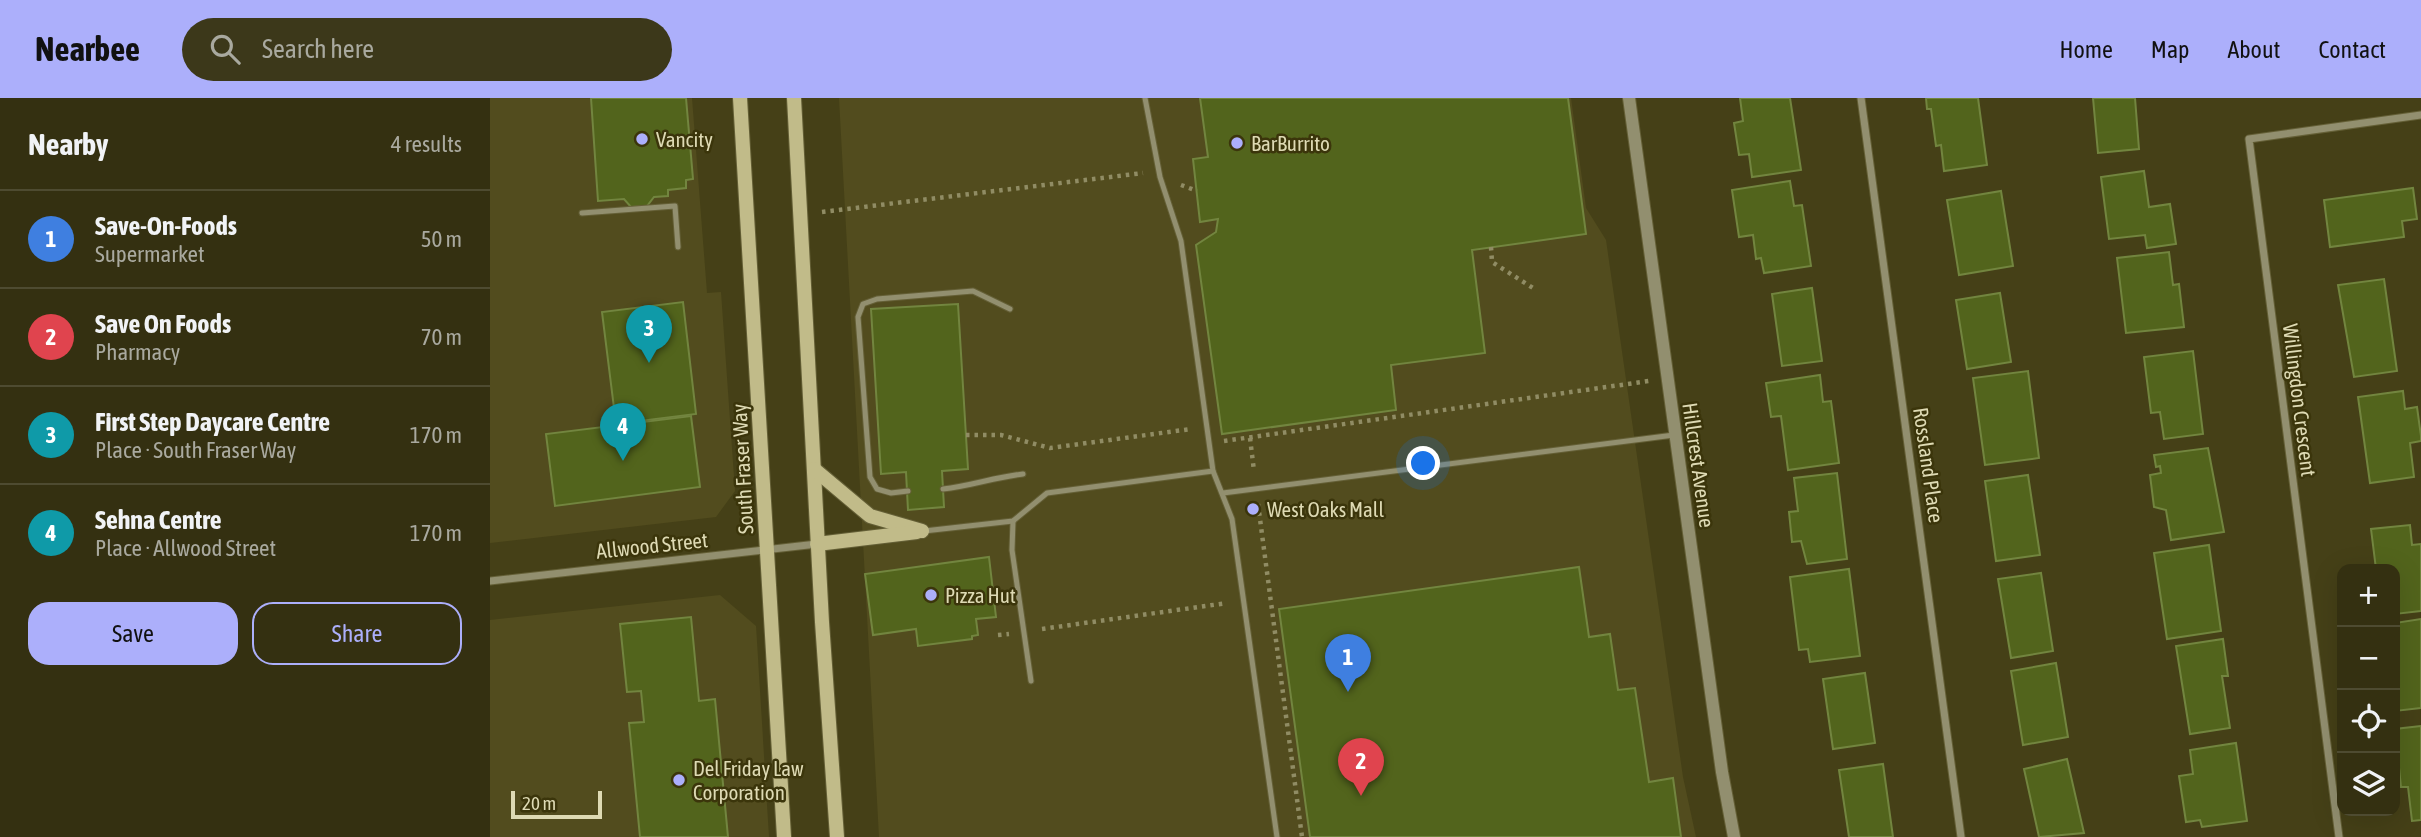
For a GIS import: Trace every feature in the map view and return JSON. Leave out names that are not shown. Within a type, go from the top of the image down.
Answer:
[{"type":"main road","name":"South Fraser Way","points":[[740,98],[784,837]]},
{"type":"main road","points":[[794,98],[817,544],[837,837]]},
{"type":"main road","points":[[814,469],[870,516],[922,531]]},
{"type":"main road","points":[[817,544],[922,531]]},
{"type":"street","name":"Hillcrest Avenue","points":[[1629,98],[1722,772],[1734,837]]},
{"type":"street","name":"Rossland Place","points":[[1861,98],[1961,837]]},
{"type":"street","name":"Willingdon Crescent","points":[[2339,837],[2249,139],[2421,115]]},
{"type":"street","name":"Allwood Street","points":[[490,581],[768,552],[817,544]]},
{"type":"lane","points":[[1145,98],[1160,177],[1181,242],[1213,471],[1232,519],[1277,837]]},
{"type":"lane","points":[[582,213],[674,206],[678,247]]},
{"type":"lane","points":[[908,491],[891,493],[877,489],[870,477],[858,317],[863,304],[877,299],[973,291],[1010,309]]},
{"type":"lane","points":[[1223,493],[1676,435]]},
{"type":"lane","points":[[922,531],[1013,522],[1047,493],[1213,471]]},
{"type":"lane","points":[[943,489],[975,486],[990,478],[1023,474]]},
{"type":"lane","points":[[1013,522],[1012,550],[1031,681]]},
{"type":"path","points":[[800,212],[853,210],[1141,172],[1197,191]]},
{"type":"path","points":[[1491,247],[1492,262],[1533,288]]},
{"type":"path","points":[[1208,443],[1667,379]]},
{"type":"path","points":[[966,435],[1002,435],[1050,448],[1206,427]]},
{"type":"path","points":[[1250,438],[1302,837]]},
{"type":"path","points":[[998,635],[1270,598]]},
{"type":"shaded area","points":[[490,98],[692,98],[707,293],[721,292],[735,491],[716,517],[490,543]]},
{"type":"shaded area","name":"West Oaks Mall","points":[[839,98],[1571,98],[1586,208],[1606,240],[1683,777],[1696,837],[879,837]]},
{"type":"shaded area","points":[[720,595],[756,626],[769,837],[490,837],[490,620]]},
{"type":"building","name":"Vancity","points":[[591,98],[686,98],[693,179],[686,180],[686,188],[668,190],[668,196],[654,197],[647,206],[631,207],[624,199],[598,201]]},
{"type":"building","points":[[1200,98],[1568,98],[1586,234],[1472,250],[1485,353],[1391,365],[1396,410],[1222,434],[1196,245],[1216,232],[1218,219],[1200,222],[1193,159],[1208,157]]},
{"type":"building","points":[[1740,98],[1790,98],[1801,170],[1752,177],[1749,154],[1739,155],[1734,123],[1743,121]]},
{"type":"building","points":[[1926,98],[1978,98],[1987,165],[1944,171],[1941,145],[1936,146],[1931,109],[1927,109]]},
{"type":"building","points":[[2093,98],[2135,98],[2139,149],[2098,153]]},
{"type":"building","points":[[2144,171],[2149,207],[2170,204],[2176,244],[2147,248],[2145,235],[2109,239],[2101,177]]},
{"type":"building","points":[[1790,181],[1794,206],[1802,205],[1811,266],[1764,273],[1761,258],[1756,259],[1753,235],[1739,237],[1732,190]]},
{"type":"building","points":[[2413,188],[2417,219],[2402,221],[2404,237],[2330,247],[2324,200]]},
{"type":"building","points":[[2001,191],[2013,266],[1959,275],[1947,200]]},
{"type":"building","points":[[2169,252],[2173,285],[2179,284],[2184,327],[2126,333],[2117,258]]},
{"type":"building","points":[[2384,279],[2397,371],[2354,377],[2338,285]]},
{"type":"building","points":[[1812,288],[1822,361],[1782,366],[1772,294]]},
{"type":"building","points":[[2000,293],[2011,362],[1967,369],[1956,300]]},
{"type":"building","points":[[683,302],[696,414],[616,424],[602,312]]},
{"type":"building","points":[[958,304],[968,469],[942,471],[944,507],[908,510],[906,472],[881,474],[871,309]]},
{"type":"building","points":[[2193,351],[2203,434],[2164,439],[2160,412],[2151,413],[2144,357]]},
{"type":"building","points":[[2028,371],[2039,458],[1985,465],[1973,378]]},
{"type":"building","points":[[1820,375],[1823,402],[1831,401],[1839,463],[1788,470],[1781,416],[1771,417],[1766,383]]},
{"type":"building","points":[[2403,391],[2405,409],[2417,407],[2421,436],[2421,441],[2410,443],[2414,477],[2370,483],[2358,397]]},
{"type":"building","points":[[691,416],[700,487],[555,506],[546,434]]},
{"type":"building","points":[[2208,448],[2224,532],[2171,540],[2166,510],[2154,507],[2150,475],[2161,473],[2160,466],[2156,467],[2154,455]]},
{"type":"building","points":[[1837,473],[1847,559],[1807,564],[1801,541],[1792,542],[1789,512],[1798,511],[1794,478]]},
{"type":"building","points":[[2028,475],[2040,555],[1996,561],[1985,481]]},
{"type":"building","points":[[2410,525],[2412,545],[2421,544],[2421,611],[2400,613],[2400,564],[2375,564],[2371,529]]},
{"type":"building","points":[[2209,545],[2221,631],[2167,639],[2154,553]]},
{"type":"building","name":"Pizza Hut","points":[[989,557],[996,617],[976,619],[978,635],[972,636],[972,639],[918,646],[916,629],[873,635],[865,574]]},
{"type":"building","points":[[1579,567],[1589,637],[1610,634],[1618,690],[1635,688],[1649,782],[1673,778],[1681,837],[1310,837],[1279,609]]},
{"type":"building","points":[[1849,569],[1860,656],[1810,662],[1808,649],[1799,650],[1790,577]]},
{"type":"building","points":[[2041,573],[2053,651],[2011,658],[1998,579]]},
{"type":"building","name":"Del Friday Law Corporation","points":[[691,617],[699,701],[715,699],[728,837],[640,837],[629,723],[644,722],[641,691],[627,692],[620,624]]},
{"type":"building","points":[[2421,619],[2421,708],[2400,710],[2400,622]]},
{"type":"building","points":[[2223,639],[2228,676],[2222,676],[2230,728],[2190,734],[2176,646]]},
{"type":"building","points":[[2056,663],[2068,737],[2023,745],[2011,671]]},
{"type":"building","points":[[1865,673],[1875,743],[1833,749],[1823,679]]},
{"type":"building","points":[[2421,726],[2421,820],[2412,821],[2408,787],[2401,787],[2400,728]]},
{"type":"building","points":[[2236,743],[2247,821],[2202,827],[2200,820],[2186,822],[2179,776],[2193,774],[2190,750]]},
{"type":"building","points":[[2067,759],[2084,833],[2039,837],[2024,769]]},
{"type":"building","points":[[1883,764],[1893,837],[1849,837],[1839,770]]},
{"type":"place","name":"Vancity","points":[[642,139]]},
{"type":"place","name":"BarBurrito","points":[[1237,143]]},
{"type":"place","name":"First Step Daycare Centre","points":[[649,363]]},
{"type":"place","name":"Sehna Centre","points":[[623,461]]},
{"type":"place","name":"West Oaks Mall","points":[[1253,509]]},
{"type":"place","name":"Pizza Hut","points":[[931,595]]},
{"type":"place","name":"Save-On-Foods","points":[[1348,692]]},
{"type":"place","name":"Del Friday Law Corporation","points":[[679,780]]},
{"type":"place","name":"Save On Foods","points":[[1361,796]]}]
